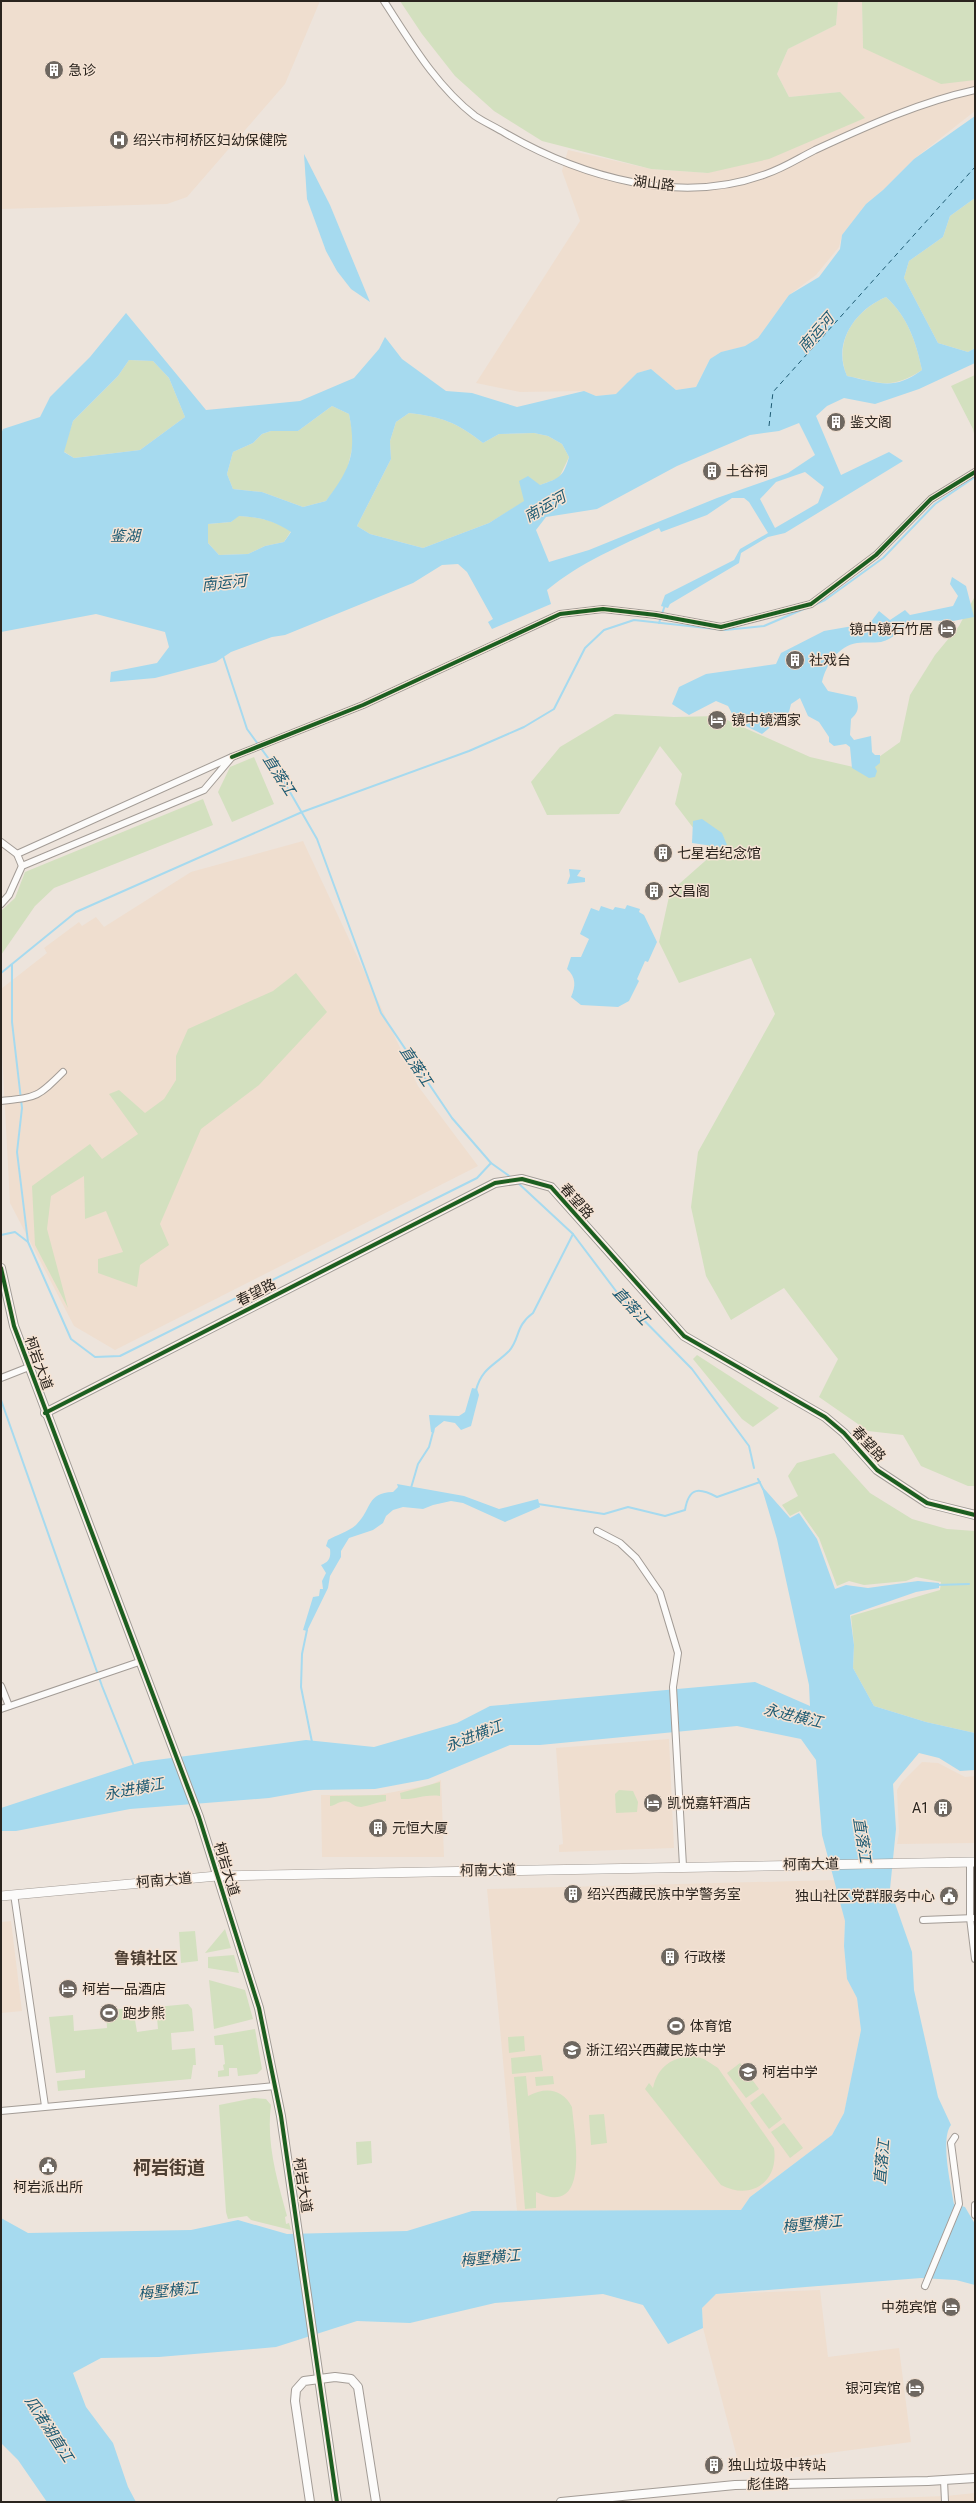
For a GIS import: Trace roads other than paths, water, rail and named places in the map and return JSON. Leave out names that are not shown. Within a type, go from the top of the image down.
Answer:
[{"type":"main road","name":"柯南大道","points":[[1,1896],[217,1876],[683,1866],[972,1862]]},
{"type":"street","name":"湖山路","points":[[384,1],[434,75],[475,116],[525,144],[579,169],[642,184],[681,187],[737,183],[767,174],[891,117],[954,94],[975,90]]},
{"type":"street","points":[[18,854],[232,757],[251,751],[363,705],[560,614],[603,609],[656,615],[722,627],[811,604],[876,555],[932,499],[975,472]]},
{"type":"street","points":[[22,866],[204,790],[232,757]]},
{"type":"street","points":[[1,842],[18,854],[22,866],[9,895],[1,904]]},
{"type":"street","points":[[1,1101],[28,1098],[42,1093],[63,1072]]},
{"type":"street","name":"春望路","points":[[45,1413],[495,1183],[520,1179],[550,1187],[684,1336],[824,1417],[844,1433],[877,1470],[928,1503],[975,1515]]},
{"type":"street","name":"柯岩大道","points":[[1,1268],[14,1326],[45,1413],[199,1817],[259,2008],[275,2086],[297,2220],[337,2502]]},
{"type":"street","points":[[1,1378],[29,1367]]},
{"type":"street","points":[[597,1531],[620,1543],[636,1558],[660,1593],[678,1653],[674,1687],[683,1866]]},
{"type":"street","points":[[1,1709],[139,1662]]},
{"type":"street","points":[[1,1686],[9,1706]]},
{"type":"street","points":[[972,1862],[975,1959]]},
{"type":"street","points":[[14,1894],[45,2106]]},
{"type":"street","points":[[923,1920],[973,1918]]},
{"type":"street","points":[[1,2111],[45,2106],[212,2094],[275,2086]]},
{"type":"street","points":[[925,2286],[960,2204],[950,2143],[955,2137]]},
{"type":"street","points":[[975,2205],[975,2215]]},
{"type":"street","points":[[310,2502],[295,2401],[296,2390],[304,2382],[335,2377],[351,2379],[358,2387],[376,2502]]},
{"type":"street","name":"彪佳路","points":[[561,2502],[735,2485],[975,2478]]},
{"type":"street","points":[[944,2480],[945,2502]]},
{"type":"water","name":"鉴湖","points":[[975,116],[975,198],[950,216],[943,237],[909,261],[904,278],[938,343],[968,352],[975,348],[975,363],[919,389],[875,404],[844,398],[827,406],[816,416],[841,475],[889,452],[903,461],[785,533],[768,537],[741,553],[739,563],[670,604],[668,608],[661,606],[665,595],[734,560],[740,549],[768,533],[749,502],[744,498],[732,498],[707,515],[661,532],[659,528],[601,555],[573,571],[547,590],[551,604],[492,629],[488,622],[493,619],[467,572],[458,564],[442,565],[413,583],[285,635],[272,637],[231,652],[216,662],[155,678],[110,682],[111,672],[157,663],[169,647],[165,632],[96,614],[1,632],[1,434],[3,429],[40,417],[50,397],[90,357],[126,313],[206,410],[300,401],[354,378],[379,349],[385,337],[402,359],[446,391],[472,393],[517,407],[584,391],[596,396],[616,394],[637,373],[651,369],[676,390],[696,387],[710,359],[721,352],[745,346],[758,338],[789,295],[819,277],[840,249],[842,235],[866,204],[883,190],[914,159]],"holes":[[[886,297],[900,313],[914,340],[922,370],[903,381],[886,384],[847,376],[843,364],[842,352],[849,329],[856,319],[875,303]],[[129,360],[153,361],[169,378],[185,417],[140,450],[74,458],[64,452],[73,421],[118,376]],[[332,406],[349,414],[352,440],[350,460],[341,480],[326,501],[303,507],[262,492],[233,489],[227,474],[233,452],[253,443],[262,434],[271,431],[298,431]],[[409,413],[431,416],[456,425],[483,443],[499,434],[534,433],[548,436],[562,444],[569,457],[565,469],[556,479],[540,485],[528,476],[519,481],[524,501],[489,523],[423,548],[370,534],[357,526],[391,459],[390,441],[396,422]],[[799,423],[815,455],[788,473],[717,498],[589,550],[549,562],[536,530],[546,517],[597,509],[677,466],[750,435],[779,431]],[[805,472],[824,487],[818,503],[775,528],[760,499],[776,482]],[[239,516],[246,516],[272,522],[291,532],[284,542],[265,546],[248,554],[219,555],[208,543],[208,524],[231,522]]]},
{"type":"water","points":[[304,154],[330,205],[370,302],[351,289],[337,271],[326,251],[307,199]]},
{"type":"water","points":[[952,577],[966,586],[974,617],[953,621],[911,620],[898,633],[886,641],[857,643],[844,648],[834,657],[826,669],[822,682],[828,691],[856,697],[858,709],[856,714],[851,719],[850,735],[854,740],[871,736],[872,752],[875,755],[880,755],[880,763],[875,767],[877,771],[875,777],[869,778],[852,768],[850,747],[846,744],[834,746],[829,742],[829,737],[819,722],[808,716],[800,698],[791,704],[789,712],[762,734],[736,721],[728,706],[716,701],[689,715],[672,704],[679,687],[706,674],[776,664],[781,653],[824,631],[870,623],[879,611],[890,620],[905,610],[910,615],[953,606],[958,596],[950,584]]},
{"type":"water","points":[[702,819],[722,833],[727,845],[720,847],[692,843],[693,821]]},
{"type":"water","points":[[569,869],[581,870],[577,876],[585,878],[585,882],[567,884],[570,876]]},
{"type":"water","points":[[627,905],[640,909],[639,912],[644,915],[657,942],[648,962],[645,961],[637,979],[639,981],[629,1001],[618,1007],[581,1005],[571,997],[574,989],[574,978],[567,969],[571,957],[581,957],[589,939],[580,934],[591,908],[599,911],[601,906],[613,910],[615,907],[625,909]]},
{"type":"water","points":[[472,1388],[477,1389],[479,1395],[471,1426],[461,1430],[455,1423],[444,1421],[435,1428],[434,1433],[431,1432],[429,1415],[459,1416],[465,1412]]},
{"type":"water","points":[[397,1484],[464,1496],[499,1509],[538,1499],[540,1507],[505,1522],[463,1503],[451,1501],[423,1509],[403,1507],[393,1510],[386,1516],[383,1523],[373,1530],[349,1538],[341,1551],[341,1557],[330,1576],[328,1588],[307,1631],[303,1630],[313,1597],[319,1596],[320,1589],[323,1589],[322,1581],[326,1573],[321,1565],[328,1561],[330,1557],[330,1549],[326,1546],[328,1540],[356,1525],[374,1498],[384,1493],[393,1492],[398,1487]]},
{"type":"water","points":[[761,1485],[790,1518],[799,1513],[817,1539],[835,1589],[846,1585],[868,1588],[918,1581],[939,1583],[939,1588],[916,1592],[850,1615],[854,1645],[853,1668],[874,1706],[926,1722],[975,1733],[975,1770],[960,1771],[939,1758],[919,1753],[893,1784],[896,1829],[890,1889],[912,1952],[914,1990],[938,2097],[951,2125],[946,2141],[946,2151],[954,2204],[965,2207],[975,2224],[975,2285],[956,2280],[921,2278],[716,2294],[702,2308],[703,2328],[668,2344],[643,2305],[603,2294],[495,2303],[410,2323],[357,2321],[276,2347],[159,2357],[101,2358],[73,2373],[86,2407],[113,2443],[128,2487],[136,2502],[47,2502],[18,2460],[1,2443],[1,2218],[28,2233],[191,2230],[238,2220],[287,2234],[407,2231],[472,2211],[741,2210],[750,2197],[832,2135],[844,2113],[861,2030],[857,1998],[847,1979],[844,1946],[845,1921],[822,1835],[816,1760],[801,1739],[737,1726],[540,1745],[510,1745],[428,1779],[375,1789],[314,1790],[269,1798],[130,1809],[16,1831],[1,1831],[1,1808],[141,1762],[306,1740],[374,1747],[457,1723],[490,1706],[755,1682],[810,1706],[809,1685],[777,1539]]},
{"type":"waterway","points":[[814,605],[825,600],[883,558],[935,504],[975,477]]},
{"type":"waterway","points":[[659,623],[665,605]]},
{"type":"waterway","points":[[1,973],[76,912],[302,812],[469,751],[524,727],[554,709],[585,648],[604,630],[634,620],[725,630],[764,626],[806,608]]},
{"type":"waterway","name":"直落江","points":[[223,656],[247,729],[279,773],[317,839],[381,1013],[452,1118],[491,1163],[512,1178]]},
{"type":"waterway","points":[[12,965],[12,1022],[22,1108],[17,1152],[28,1242]]},
{"type":"waterway","points":[[1,1235],[15,1232],[28,1242],[71,1339],[95,1357],[120,1356],[477,1178],[491,1163]]},
{"type":"waterway","name":"直落江","points":[[517,1182],[573,1234],[619,1295],[692,1369],[749,1446],[754,1468]]},
{"type":"waterway","points":[[476,1390],[485,1372],[504,1356],[515,1342],[520,1328],[527,1318],[533,1313],[573,1234]]},
{"type":"waterway","points":[[1,1400],[102,1686],[134,1766]]},
{"type":"waterway","points":[[411,1488],[418,1464],[429,1447],[433,1432]]},
{"type":"waterway","name":"直落江","points":[[758,1479],[763,1489]]},
{"type":"waterway","points":[[538,1504],[604,1514],[628,1507],[665,1516],[685,1510],[689,1497],[696,1491],[705,1492],[717,1497],[760,1482]]},
{"type":"waterway","points":[[936,1585],[969,1584]]},
{"type":"waterway","points":[[975,1584],[975,1589]]},
{"type":"waterway","points":[[307,1630],[302,1654],[301,1687],[312,1742]]},
{"type":"place","name":"急诊","points":[[54,70]]},
{"type":"place","name":"绍兴市柯桥区妇幼保健院","points":[[119,140]]},
{"type":"place","name":"鉴文阁","points":[[836,422]]},
{"type":"place","name":"土谷祠","points":[[712,471]]},
{"type":"place","name":"镜中镜石竹居","points":[[947,629]]},
{"type":"place","name":"社戏台","points":[[795,660]]},
{"type":"place","name":"镜中镜酒家","points":[[717,720]]},
{"type":"place","name":"七星岩纪念馆","points":[[663,853]]},
{"type":"place","name":"文昌阁","points":[[654,891]]},
{"type":"place","name":"凯悦嘉轩酒店","points":[[653,1803]]},
{"type":"place","name":"A1","points":[[943,1808]]},
{"type":"place","name":"元恒大厦","points":[[378,1828]]},
{"type":"place","name":"绍兴西藏民族中学警务室","points":[[573,1894]]},
{"type":"place","name":"独山社区党群服务中心","points":[[949,1896]]},
{"type":"place","name":"行政楼","points":[[670,1957]]},
{"type":"place","name":"柯岩一品酒店","points":[[68,1989]]},
{"type":"place","name":"跑步熊","points":[[109,2013]]},
{"type":"place","name":"体育馆","points":[[676,2026]]},
{"type":"place","name":"浙江绍兴西藏民族中学","points":[[572,2050]]},
{"type":"place","name":"柯岩中学","points":[[748,2072]]},
{"type":"place","name":"柯岩派出所","points":[[48,2166]]},
{"type":"place","name":"中苑宾馆","points":[[951,2307]]},
{"type":"place","name":"银河宾馆","points":[[915,2388]]},
{"type":"place","name":"独山垃圾中转站","points":[[714,2465]]},
{"type":"district","name":"鲁镇社区","points":[[146,1958]]},
{"type":"district","name":"柯岩街道","points":[[169,2168]]},
{"type":"water label","name":"南运河","points":[[816,333]]},
{"type":"water label","name":"南运河","points":[[545,507]]},
{"type":"water label","name":"南运河","points":[[224,583]]},
{"type":"water label","name":"永进横江","points":[[793,1716]]},
{"type":"water label","name":"永进横江","points":[[474,1736]]},
{"type":"water label","name":"永进横江","points":[[134,1789]]},
{"type":"water label","name":"梅墅横江","points":[[812,2224]]},
{"type":"water label","name":"梅墅横江","points":[[490,2258]]},
{"type":"water label","name":"梅墅横江","points":[[168,2291]]},
{"type":"water label","name":"瓜渚湖直江","points":[[49,2429]]}]
